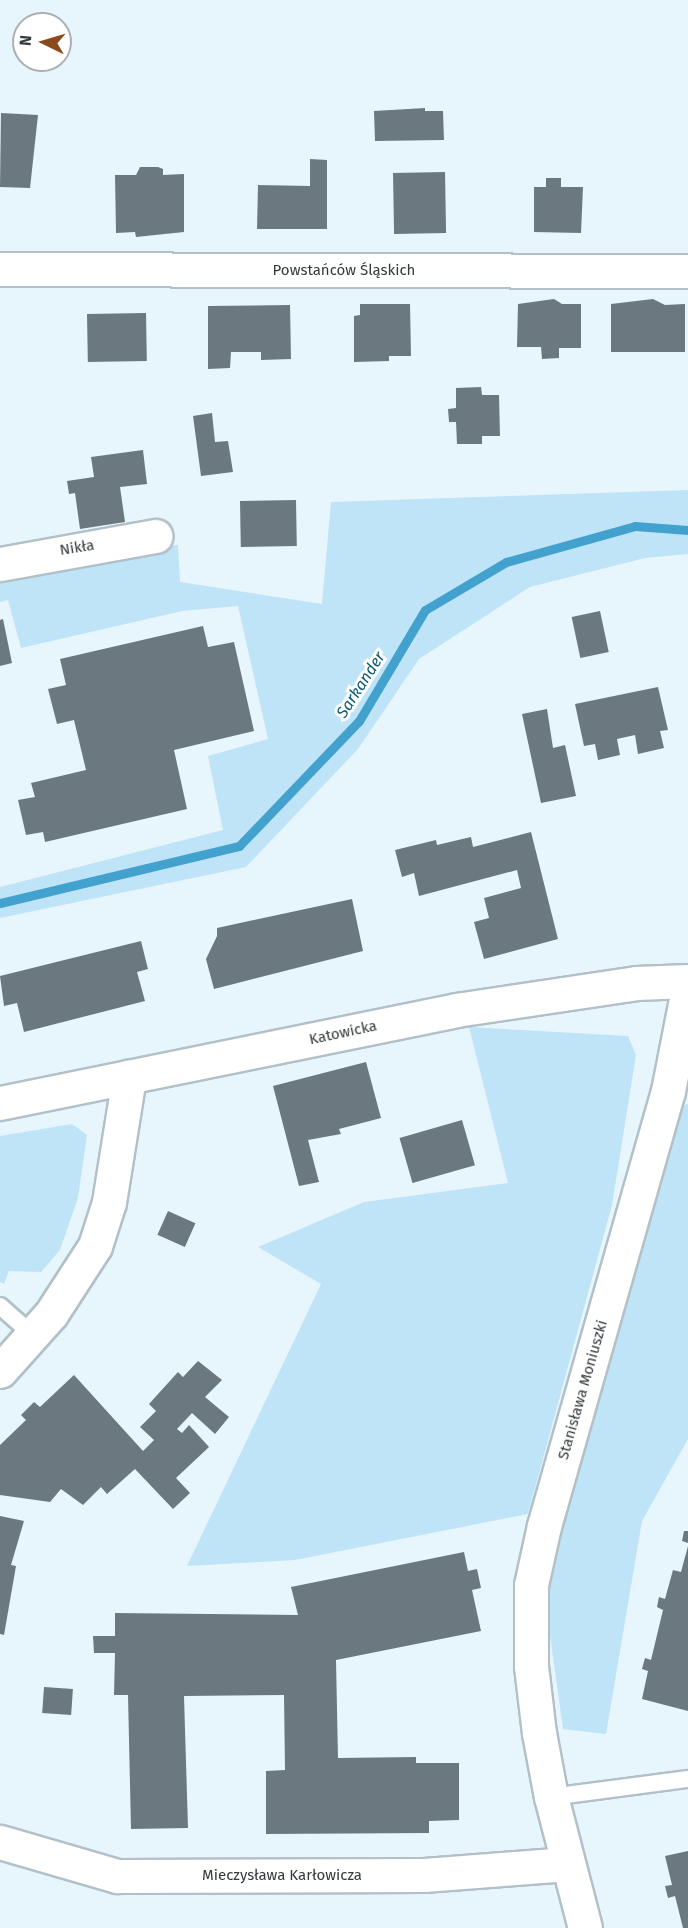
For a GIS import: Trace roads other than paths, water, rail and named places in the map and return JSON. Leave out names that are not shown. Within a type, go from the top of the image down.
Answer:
[{"type":"street","name":"Powstańców Śląskich","points":[[0,269],[688,271]]},
{"type":"street","name":"Nikła","points":[[0,564],[155,536]]},
{"type":"street","name":"Katowicka","points":[[0,1103],[456,1010],[636,983],[688,981]]},
{"type":"street","name":"Stanisława Moniuszki","points":[[585,1928],[551,1797],[531,1666],[531,1585],[544,1526],[668,1091],[688,989]]},
{"type":"street","points":[[0,1371],[34,1336],[73,1285],[95,1246],[109,1202],[129,1077]]},
{"type":"street","name":"Mieczysława Karłowicza","points":[[0,1842],[117,1876],[424,1875],[568,1864]]},
{"type":"lane","points":[[0,1306],[34,1336]]},
{"type":"lane","points":[[551,1797],[688,1779]]},
{"type":"waterway","name":"Sarkander","points":[[0,903],[239,846],[359,721],[425,610],[506,562],[635,526],[688,530]]}]
